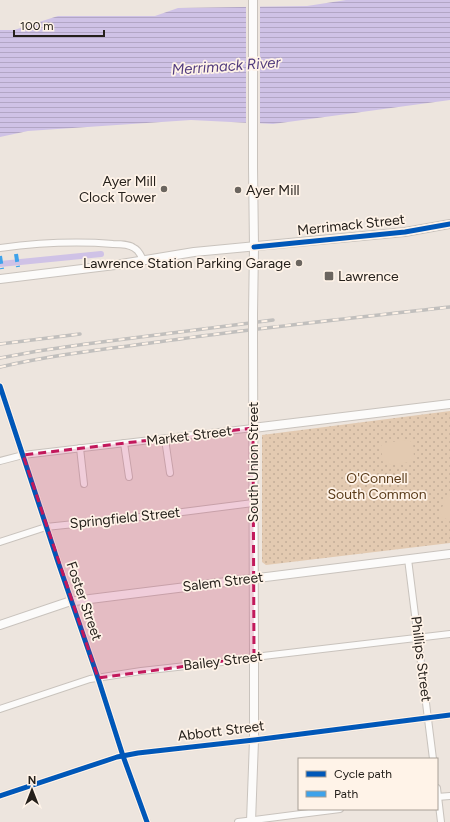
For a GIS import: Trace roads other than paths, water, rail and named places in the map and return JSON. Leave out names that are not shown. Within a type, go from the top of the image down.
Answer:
[{"type":"main road","name":"South Union Street","points":[[251,821],[254,740],[253,0]]},
{"type":"main road","name":"Merrimack Street","points":[[0,279],[194,252],[405,232],[450,224]]},
{"type":"main road","name":"Market Street","points":[[253,428],[450,404]]},
{"type":"main road","name":"Salem Street","points":[[0,625],[72,602],[450,554]]},
{"type":"street","points":[[0,248],[97,242],[122,244],[134,248],[143,260]]},
{"type":"street","name":"Foster Street","points":[[0,386],[123,756],[147,822]]},
{"type":"street","name":"Market Street","points":[[0,461],[23,455],[253,428]]},
{"type":"street","points":[[166,439],[170,473]]},
{"type":"street","points":[[124,443],[129,477]]},
{"type":"street","points":[[80,448],[84,484]]},
{"type":"street","name":"Springfield Street","points":[[0,542],[46,526],[159,515],[253,503]]},
{"type":"street","name":"Phillips Street","points":[[408,560],[433,758]]},
{"type":"street","name":"Bailey Street","points":[[0,709],[90,679],[141,671],[228,662],[254,657],[450,634]]},
{"type":"street","name":"Abbott Street","points":[[0,796],[117,757],[138,753],[254,740],[450,714]]},
{"type":"street","points":[[441,822],[438,797],[450,796]]},
{"type":"street","points":[[238,822],[333,810]]},
{"type":"water","name":"Merrimack River","points":[[346,0],[450,0],[450,100],[273,124],[191,120],[28,131],[0,137],[0,30],[14,30],[58,16],[155,16],[178,8],[307,6]]},
{"type":"waterway","points":[[0,264],[101,254]]},
{"type":"railway","points":[[0,367],[59,356],[194,337],[450,307]]},
{"type":"railway","points":[[0,358],[86,344],[273,320]]},
{"type":"railway","points":[[0,344],[80,334]]},
{"type":"place","name":"Ayer Mill Clock Tower","points":[[164,189]]},
{"type":"place","name":"Ayer Mill","points":[[238,190]]},
{"type":"place","name":"Lawrence Station Parking Garage","points":[[299,263]]},
{"type":"place","name":"Lawrence","points":[[329,276]]},
{"type":"park label","name":"O'Connell South Common","points":[[377,486]]}]
